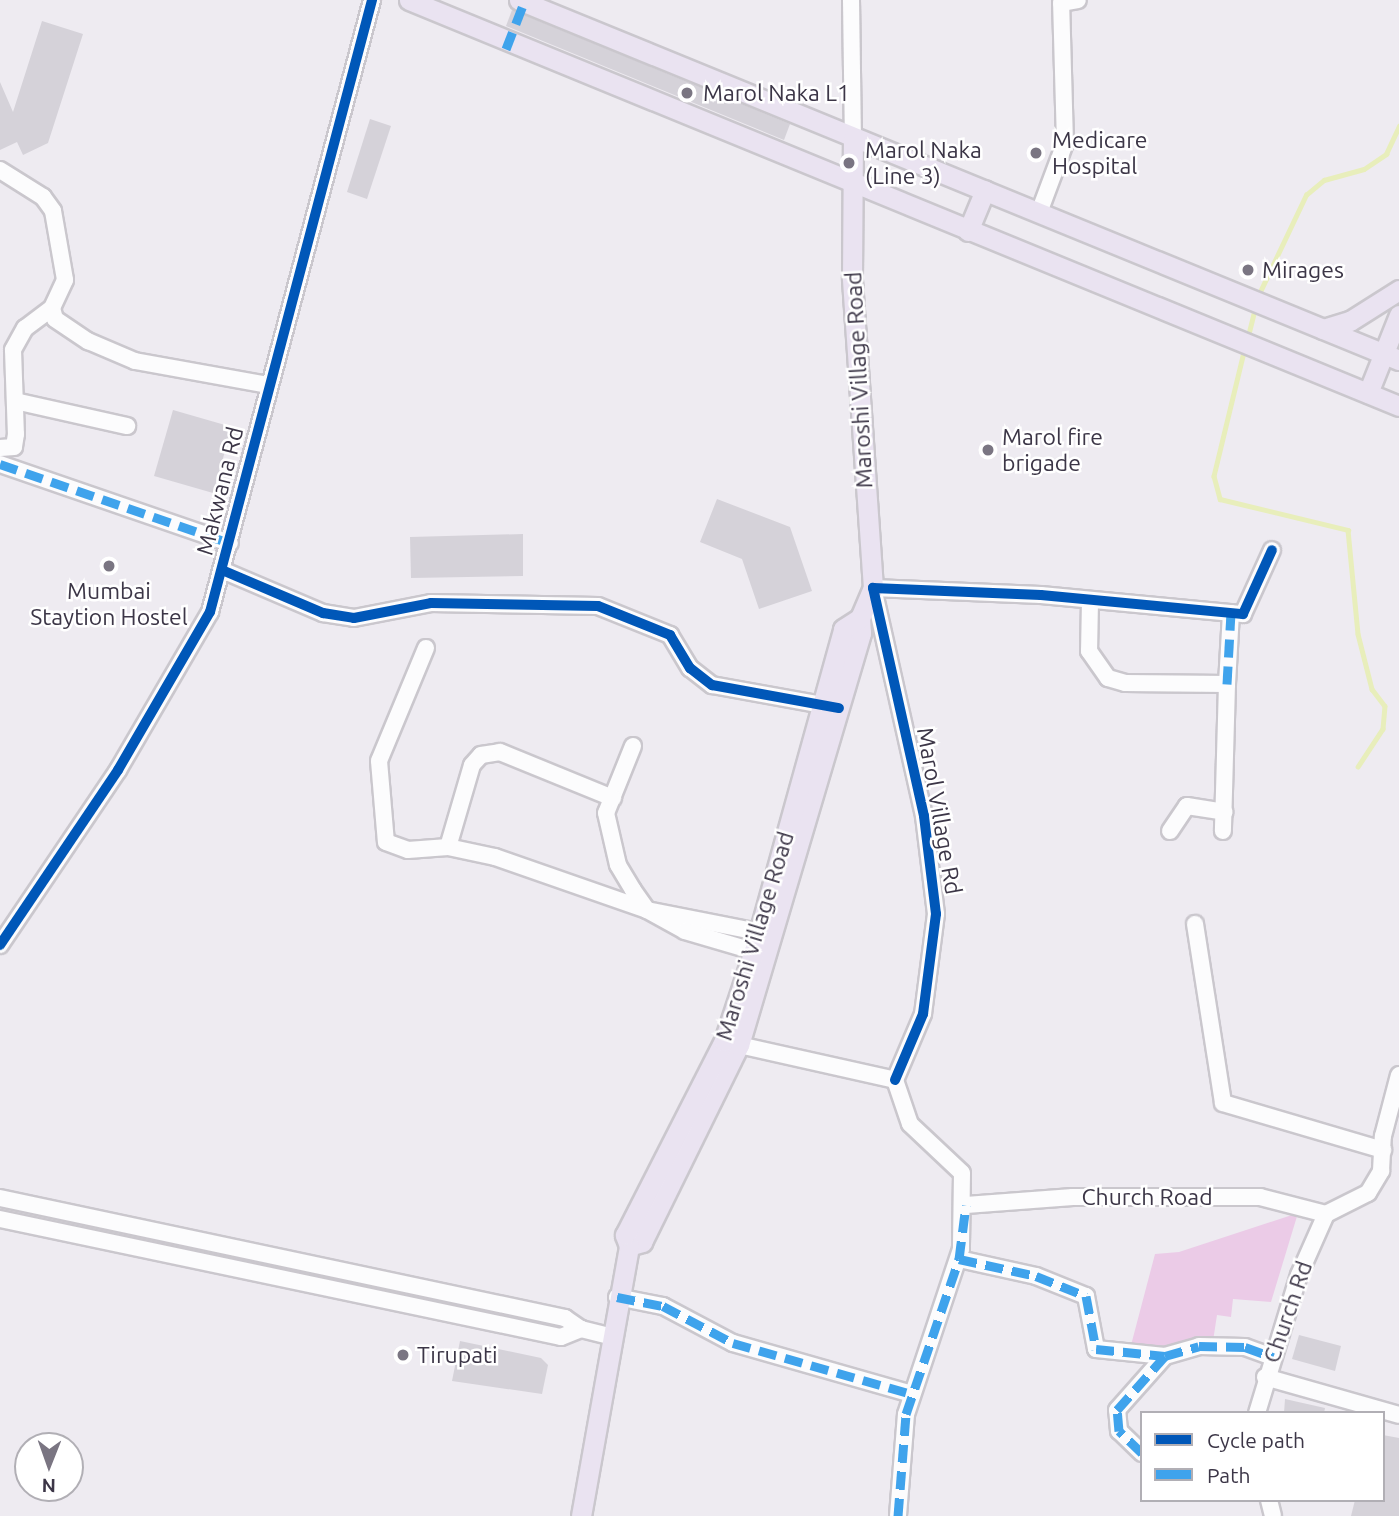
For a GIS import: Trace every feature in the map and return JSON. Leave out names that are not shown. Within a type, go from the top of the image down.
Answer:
[{"type":"main road","points":[[409,0],[1246,344],[1368,393],[1397,398]]},
{"type":"main road","points":[[519,0],[853,138],[1040,210],[1391,357]]},
{"type":"main road","name":"Maroshi Village Road","points":[[629,1246],[642,1242],[739,1045],[761,953],[830,707],[862,633],[860,618],[873,588],[852,277],[855,183],[853,138]]},
{"type":"main road","points":[[968,231],[985,190]]},
{"type":"main road","points":[[1323,328],[1350,321],[1399,290]]},
{"type":"main road","points":[[1368,393],[1391,357],[1399,315]]},
{"type":"main road","name":"Maroshi Village Road","points":[[581,1516],[610,1336],[629,1246],[625,1235],[724,1041],[761,953]]},
{"type":"street","name":"Makwana Rd","points":[[0,945],[118,770],[210,612],[372,0]]},
{"type":"street","points":[[851,0],[853,138]]},
{"type":"street","points":[[1040,210],[1065,143],[1061,2],[1078,0]]},
{"type":"street","points":[[0,170],[43,197],[53,211],[65,279],[52,309],[25,328],[13,350],[14,447],[0,448]]},
{"type":"street","points":[[52,309],[55,319],[88,341],[135,361],[269,385]]},
{"type":"street","points":[[15,401],[127,426]]},
{"type":"street","points":[[0,464],[230,543]]},
{"type":"street","points":[[873,588],[1090,601],[1243,614],[1272,550]]},
{"type":"street","points":[[222,570],[323,612],[354,618],[431,603],[598,606],[670,635],[690,668],[712,685],[830,707]]},
{"type":"street","name":"Marol Village Rd","points":[[873,588],[924,816],[936,914],[923,1014],[895,1080]]},
{"type":"street","points":[[1090,601],[1089,651],[1108,678],[1125,683],[1227,684]]},
{"type":"street","points":[[1223,831],[1231,613]]},
{"type":"street","points":[[426,648],[379,761],[386,842],[408,850],[448,847],[495,857],[647,910],[767,933]]},
{"type":"street","points":[[633,746],[606,813],[618,864],[647,910],[685,931],[761,953]]},
{"type":"street","points":[[448,847],[472,765],[481,755],[500,752],[612,798]]},
{"type":"street","points":[[1170,831],[1187,806],[1225,812]]},
{"type":"street","points":[[1195,924],[1223,1103],[1383,1150]]},
{"type":"street","points":[[739,1045],[895,1080],[910,1124],[962,1173],[965,1205],[959,1259],[912,1394],[900,1449],[898,1516]]},
{"type":"street","points":[[1326,1214],[1368,1193],[1381,1171],[1399,1074]]},
{"type":"street","name":"Church Road","points":[[965,1205],[1073,1197],[1260,1197],[1326,1214]]},
{"type":"street","points":[[0,1198],[565,1318],[581,1329],[610,1336]]},
{"type":"street","name":"Church Rd","points":[[1257,1411],[1265,1377],[1326,1214]]},
{"type":"street","points":[[0,1219],[561,1337],[581,1329]]},
{"type":"street","points":[[959,1259],[1036,1276],[1086,1296],[1096,1349],[1165,1356],[1199,1346],[1245,1348],[1273,1357]]},
{"type":"street","points":[[617,1297],[663,1306],[733,1343],[912,1394]]},
{"type":"street","points":[[1140,1451],[1119,1431],[1117,1410],[1165,1356]]},
{"type":"street","points":[[1265,1377],[1385,1411]]},
{"type":"shaded area","points":[[1298,1213],[1271,1302],[1233,1299],[1231,1317],[1217,1315],[1213,1341],[1168,1352],[1130,1349],[1155,1254],[1179,1252]]},
{"type":"building","points":[[512,10],[790,124],[784,140],[506,26]]},
{"type":"building","points":[[42,21],[83,34],[48,143],[23,155],[17,142],[0,150],[0,82],[13,112]]},
{"type":"building","points":[[370,119],[391,126],[367,199],[347,192]]},
{"type":"building","points":[[173,410],[232,427],[213,493],[154,476]]},
{"type":"building","points":[[717,499],[790,527],[812,591],[759,609],[742,559],[700,542]]},
{"type":"building","points":[[523,534],[523,576],[411,578],[410,537]]},
{"type":"building","points":[[1299,1335],[1341,1346],[1335,1371],[1292,1359]]},
{"type":"building","points":[[460,1341],[541,1358],[548,1365],[542,1394],[452,1381]]},
{"type":"building","points":[[1285,1399],[1325,1408],[1324,1411],[1284,1411]]},
{"type":"building","points":[[1385,1435],[1399,1438],[1399,1516],[1351,1516],[1354,1502],[1385,1502]]},
{"type":"waterway","points":[[1258,296],[1306,195],[1324,180],[1364,169],[1386,154],[1399,126]]},
{"type":"waterway","points":[[1247,340],[1255,308]]},
{"type":"waterway","points":[[1245,348],[1214,476],[1220,499],[1348,530],[1358,634],[1372,689],[1385,706],[1383,729],[1358,767]]},
{"type":"marked path","points":[[506,49],[525,0]]},
{"type":"marked path","points":[[0,464],[230,543]]},
{"type":"marked path","points":[[1227,684],[1231,613]]},
{"type":"marked path","points":[[898,1516],[906,1414],[959,1259],[966,1205]]},
{"type":"marked path","points":[[959,1259],[1036,1276],[1086,1296],[1096,1349],[1165,1356]]},
{"type":"marked path","points":[[617,1297],[663,1306],[733,1343],[912,1394]]},
{"type":"marked path","points":[[1140,1451],[1119,1431],[1117,1410],[1165,1356],[1199,1346],[1245,1347],[1273,1357]]},
{"type":"cycle path","points":[[0,945],[118,770],[210,612],[372,0]]},
{"type":"cycle path","points":[[895,1080],[923,1014],[936,914],[924,816],[873,588],[1041,595],[1243,614],[1272,550]]},
{"type":"cycle path","points":[[222,570],[323,613],[354,618],[431,603],[598,606],[670,635],[690,668],[712,685],[839,708]]},
{"type":"place","name":"Marol Naka L1","points":[[687,93]]},
{"type":"place","name":"Medicare Hospital","points":[[1036,153]]},
{"type":"place","name":"Marol Naka (Line 3)","points":[[849,163]]},
{"type":"place","name":"Mirages","points":[[1248,270]]},
{"type":"place","name":"Marol fire brigade","points":[[988,450]]},
{"type":"place","name":"Mumbai Staytion Hostel","points":[[109,566]]},
{"type":"place","name":"Tirupati","points":[[403,1355]]}]
